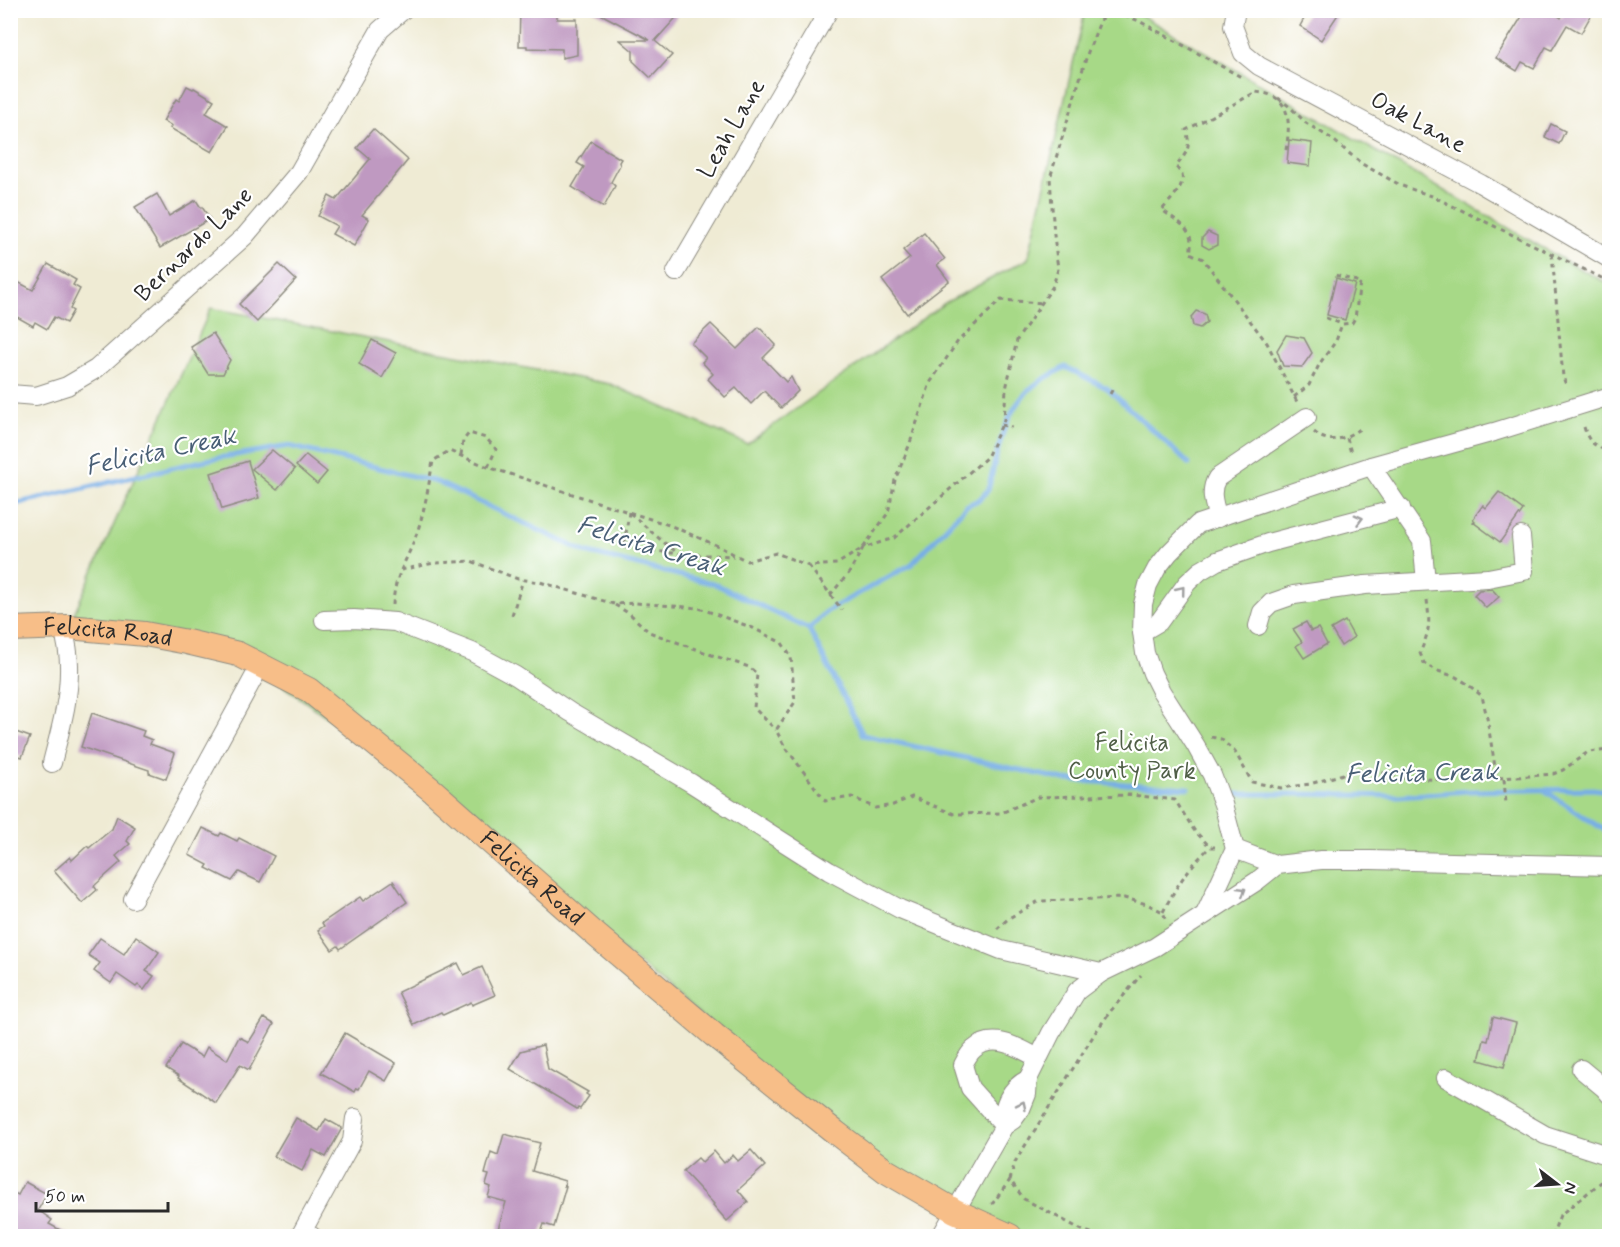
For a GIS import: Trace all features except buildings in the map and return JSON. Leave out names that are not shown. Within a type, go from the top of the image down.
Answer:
[{"type":"main road","name":"Felicita Road","points":[[10,629],[63,627],[145,634],[237,654],[309,690],[433,791],[596,935],[714,1035],[835,1132],[886,1170],[955,1212],[1010,1236]]},
{"type":"street","name":"Bernardo Lane","points":[[10,394],[36,396],[68,386],[96,369],[245,236],[299,172],[380,30],[403,10]]},
{"type":"street","name":"Leah Lane","points":[[676,272],[829,10]]},
{"type":"street","name":"Oak Lane","points":[[1236,10],[1233,26],[1243,53],[1259,66],[1481,184],[1610,259]]},
{"type":"street","points":[[1204,914],[1234,847],[1223,804],[1212,775],[1160,689],[1145,653],[1142,632],[1143,604],[1148,585],[1157,568],[1198,524],[1371,466],[1494,432],[1610,396]]},
{"type":"street","points":[[1218,518],[1212,497],[1217,478],[1305,419]]},
{"type":"street","points":[[1371,466],[1422,541],[1426,582]]},
{"type":"street","points":[[1142,632],[1159,622],[1187,583],[1200,571],[1217,561],[1268,543],[1401,508]]},
{"type":"street","points":[[1258,626],[1262,612],[1271,603],[1294,595],[1365,585],[1488,578],[1524,571],[1521,537]]},
{"type":"street","points":[[324,620],[392,621],[472,652],[516,676],[570,712],[691,783],[829,871],[900,909],[990,946],[1101,973]]},
{"type":"street","points":[[52,762],[64,716],[69,680],[69,663],[63,627]]},
{"type":"street","points":[[132,899],[260,666]]},
{"type":"street","points":[[1234,847],[1277,865],[1310,861],[1371,860],[1610,866]]},
{"type":"street","points":[[941,1236],[1004,1126],[1013,1120],[1021,1109],[1027,1094],[1028,1079],[1038,1058],[1077,992],[1101,973],[1155,947],[1257,881],[1277,865]]},
{"type":"street","points":[[1004,1126],[970,1088],[963,1065],[972,1050],[994,1040],[1016,1046],[1038,1058]]},
{"type":"street","points":[[1581,1069],[1610,1095]]},
{"type":"street","points":[[1446,1078],[1545,1136],[1610,1156]]},
{"type":"street","points":[[306,1235],[352,1141],[355,1118]]},
{"type":"path","points":[[392,621],[393,589],[414,543],[433,461],[449,451],[488,467],[669,525],[747,561],[776,553],[809,566],[837,564],[862,548],[894,538],[987,457],[1004,420],[1006,389],[1017,340],[1053,286],[1058,269],[1050,178],[1088,52],[1101,20],[1119,13],[1139,21],[1250,82]]},
{"type":"path","points":[[1258,86],[1278,98],[1306,123],[1332,139],[1362,164],[1402,186],[1432,196],[1610,282]]},
{"type":"path","points":[[1289,107],[1282,105],[1271,95],[1256,92],[1186,130],[1189,143],[1176,166],[1182,174],[1180,187],[1162,210],[1190,233],[1192,240],[1190,253],[1203,259],[1267,343],[1305,419],[1323,439],[1347,438],[1361,428]]},
{"type":"path","points":[[1282,105],[1289,127],[1286,150]]},
{"type":"path","points":[[1552,254],[1563,377],[1566,385]]},
{"type":"path","points":[[1326,318],[1342,324],[1352,323],[1356,318],[1360,282],[1335,275]]},
{"type":"path","points":[[830,595],[849,573],[862,548],[888,513],[895,480],[930,383],[958,341],[1001,300],[1042,303]]},
{"type":"path","points":[[1294,397],[1309,385],[1320,363],[1336,341],[1342,324]]},
{"type":"path","points":[[1110,394],[1114,387]]},
{"type":"path","points":[[1001,425],[1012,427]]},
{"type":"path","points":[[1584,427],[1588,440],[1610,452]]},
{"type":"path","points":[[461,456],[463,441],[469,433],[486,438],[496,449],[488,467]]},
{"type":"path","points":[[629,512],[624,547],[679,554],[736,556]]},
{"type":"path","points":[[629,512],[679,554]]},
{"type":"path","points":[[401,570],[434,563],[471,561],[518,579],[540,582],[614,604],[630,614],[649,632],[749,667],[757,674],[754,708],[776,730],[784,745],[825,801],[852,796],[875,808],[893,805],[912,797],[954,814],[1001,813],[1038,797],[1132,795],[1175,800],[1194,830],[1210,847]]},
{"type":"path","points":[[809,566],[842,610]]},
{"type":"path","points":[[512,615],[523,580]]},
{"type":"path","points":[[1426,582],[1430,622],[1420,653],[1424,663],[1435,670],[1456,677],[1482,696],[1497,779]]},
{"type":"path","points":[[614,604],[636,603],[699,608],[753,628],[782,643],[791,657],[795,702],[776,730]]},
{"type":"path","points":[[1196,746],[1208,736],[1221,739],[1235,752],[1252,782],[1281,788],[1310,784],[1363,768],[1404,778],[1504,781],[1553,774],[1563,770],[1588,752],[1610,750]]},
{"type":"path","points":[[1504,781],[1506,804]]},
{"type":"path","points":[[990,946],[993,933],[1009,918],[1039,901],[1124,898],[1147,904],[1163,912],[1193,863],[1210,847],[1234,847]]},
{"type":"path","points":[[1100,1236],[1082,1230],[1024,1199],[1010,1180],[1015,1162],[1095,1033],[1140,976],[1148,971]]},
{"type":"path","points":[[1552,1236],[1560,1215],[1610,1175]]},
{"type":"green space","name":"Felicita County Park","points":[[1085,11],[1134,11],[1567,262],[1609,284],[1609,1236],[1010,1236],[886,1171],[433,791],[237,654],[68,627],[211,308],[610,384],[747,444],[945,303],[1028,259]]},
{"type":"waterway","points":[[809,629],[827,611],[912,564],[966,506],[980,499],[988,490],[1002,436],[1013,411],[1034,386],[1065,367],[1107,388],[1189,464]]},
{"type":"waterway","name":"Felicita Creak","points":[[10,505],[206,460],[289,446],[437,482],[585,552],[715,584],[809,629],[863,735],[1065,780],[1189,788]]},
{"type":"waterway","name":"Felicita Creak","points":[[1235,794],[1398,796],[1467,791],[1592,789],[1610,791]]},
{"type":"waterway","points":[[1544,790],[1610,834]]}]
